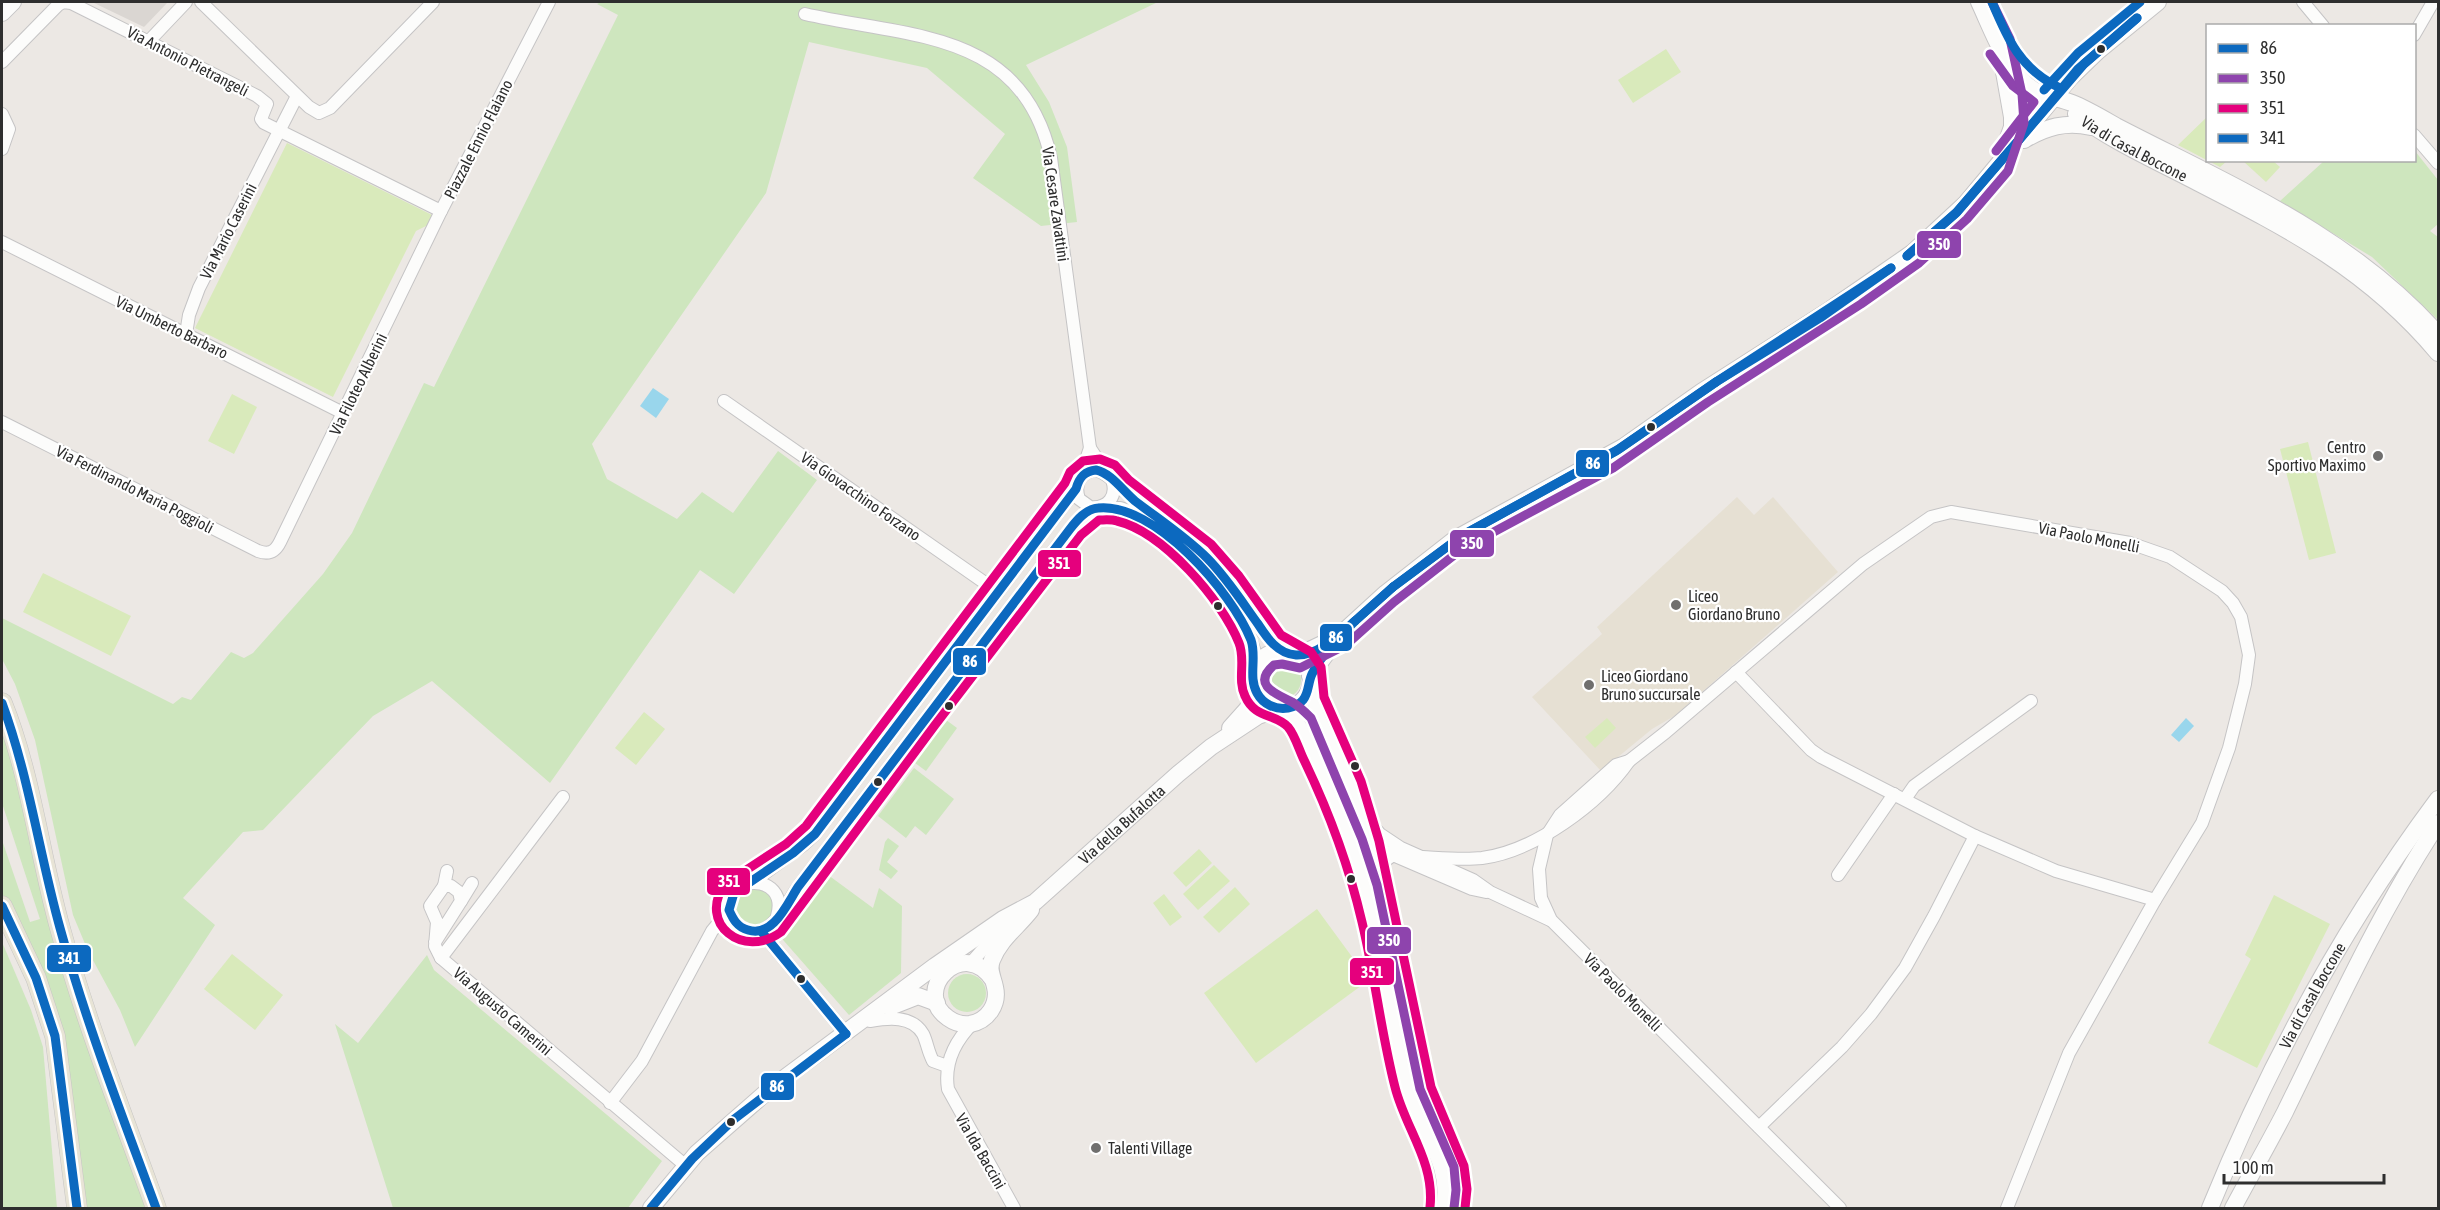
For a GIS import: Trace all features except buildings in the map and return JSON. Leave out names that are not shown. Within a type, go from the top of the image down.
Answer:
[{"type":"main road","points":[[2,703],[25,775],[59,926],[156,1209]]},
{"type":"main road","points":[[2,906],[36,978],[55,1036],[77,1209]]},
{"type":"street","points":[[2,13],[13,2]]},
{"type":"street","name":"Via Antonio Pietrangeli","points":[[2,62],[58,5],[65,2],[149,41],[261,98],[267,106],[262,121],[278,131]]},
{"type":"street","points":[[149,41],[186,2]]},
{"type":"street","points":[[201,2],[297,96],[312,110],[319,113],[330,108],[434,2]]},
{"type":"street","name":"Piazzale Ennio Flaiano","points":[[278,131],[441,211],[549,2]]},
{"type":"street","points":[[1979,2],[2013,68],[2034,90],[2053,98]]},
{"type":"street","points":[[1279,709],[1298,704],[1340,635],[1386,593],[1455,539],[1623,447],[1701,392],[1892,267],[1929,238],[1959,210],[2086,62],[2158,2]]},
{"type":"street","points":[[2303,2],[2321,24]]},
{"type":"street","points":[[2416,33],[2433,2]]},
{"type":"street","name":"Via Cesare Zavattini","points":[[805,14],[927,37],[955,45],[983,58],[1002,71],[1026,99],[1041,125],[1051,158],[1090,448],[1110,478],[1203,554],[1229,583],[1269,640],[1290,654]]},
{"type":"street","points":[[1998,42],[2012,117],[2012,127],[1998,165]]},
{"type":"street","name":"Via Mario Caserini","points":[[186,334],[199,288],[297,96]]},
{"type":"street","name":"Via di Casal Boccone","points":[[2053,98],[2094,128],[2290,231],[2333,257],[2383,296],[2439,353]]},
{"type":"street","name":"Via di Casal Boccone","points":[[2053,98],[2085,110],[2309,227],[2377,275],[2439,334]]},
{"type":"street","points":[[2,114],[7,120],[9,131],[2,149]]},
{"type":"street","points":[[2015,145],[2054,126],[2070,124],[2094,128]]},
{"type":"street","points":[[2416,136],[2439,164]]},
{"type":"street","name":"Via Filoteo Alberini","points":[[270,553],[280,542],[441,211]]},
{"type":"street","name":"Via Umberto Barbaro","points":[[2,242],[343,413]]},
{"type":"street","name":"Via Giovacchino Forzano","points":[[724,401],[998,592]]},
{"type":"street","name":"Via Ferdinando Maria Poggioli","points":[[2,422],[258,551],[270,553]]},
{"type":"street","name":"Via Cesare Zavattini","points":[[751,883],[812,837],[1078,484],[1090,448]]},
{"type":"street","points":[[777,916],[778,902],[774,892],[762,884],[742,885],[733,894],[729,904],[730,915],[735,924],[743,929],[753,932],[770,926],[1057,546],[1080,519],[1097,508],[1108,503],[1113,496],[1114,489],[1110,478],[1099,471],[1091,471],[1078,484],[1083,504],[1097,508],[1120,508],[1135,513],[1197,563],[1229,601],[1249,635],[1255,657],[1256,692],[1265,704],[1292,716],[1300,724],[1322,771],[1352,844],[1366,889],[1409,1093],[1442,1168],[1444,1190],[1442,1209]]},
{"type":"street","name":"Via Paolo Monelli","points":[[1840,1209],[1551,920],[1543,906],[1539,878],[1541,855],[1548,835],[1565,824],[1614,781],[1629,761],[1848,575],[1939,513],[1960,513],[2130,543],[2170,557],[2222,591],[2233,603],[2241,617],[2249,655],[2245,684],[2229,748],[2197,832],[2155,900],[2069,1053],[2007,1209]]},
{"type":"street","points":[[1254,675],[1257,666],[1272,653],[1290,654],[1340,635]]},
{"type":"street","points":[[1290,654],[1306,664],[1320,719],[1340,761],[1358,810],[1419,1092],[1452,1169],[1455,1190],[1453,1209]]},
{"type":"street","points":[[1736,672],[1811,750],[1821,757],[1975,836],[2056,871],[2155,900]]},
{"type":"street","name":"Via della Bufalotta","points":[[1211,747],[1243,714],[1256,692]]},
{"type":"street","points":[[1838,875],[1899,797],[2031,701]]},
{"type":"street","name":"Via della Bufalotta","points":[[846,1034],[858,1021],[901,990],[1016,912],[1035,902],[1211,747],[1258,716],[1279,709]]},
{"type":"street","points":[[1322,771],[1340,761]]},
{"type":"street","points":[[1328,785],[1343,804],[1356,836],[1367,844],[1472,889],[1490,892]]},
{"type":"street","name":"Via Augusto Camerini","points":[[563,797],[441,958],[686,1166]]},
{"type":"street","name":"Via di Casal Boccone","points":[[2210,1209],[2283,1047],[2322,974],[2369,897],[2439,798]]},
{"type":"street","points":[[1358,810],[1386,839],[1551,920]]},
{"type":"street","name":"Via di Casal Boccone","points":[[2233,1209],[2284,1114],[2351,975],[2410,866],[2439,823]]},
{"type":"street","points":[[1422,857],[1482,858],[1548,835]]},
{"type":"street","points":[[1759,1127],[1842,1047],[1905,968],[1975,836]]},
{"type":"street","points":[[1373,873],[1378,866],[1393,855]]},
{"type":"street","points":[[441,958],[435,949],[437,922],[430,906],[444,886],[447,872]]},
{"type":"street","points":[[435,942],[472,883]]},
{"type":"street","points":[[444,886],[457,890],[461,901]]},
{"type":"street","name":"Via della Bufalotta","points":[[973,1023],[985,1017],[993,1008],[996,998],[990,967],[999,946],[1026,916],[1035,902]]},
{"type":"street","name":"Via della Bufalotta","points":[[901,990],[943,973],[954,966],[970,964],[1016,912]]},
{"type":"street","points":[[610,1103],[642,1061],[712,931],[720,920],[730,915]]},
{"type":"street","points":[[761,931],[846,1034]]},
{"type":"street","points":[[970,964],[984,970],[993,980]]},
{"type":"street","points":[[943,973],[935,990],[937,1003],[942,1013],[952,1021],[973,1023]]},
{"type":"street","name":"Via della Bufalotta","points":[[651,1209],[706,1144],[759,1097],[846,1034],[909,998],[922,997],[937,1003]]},
{"type":"street","points":[[870,1021],[894,1018],[911,1023],[923,1034],[933,1061],[947,1066],[958,1040],[973,1023]]},
{"type":"street","name":"Via Ida Baccini","points":[[947,1066],[949,1093],[1014,1209]]},
{"type":"shaded area","points":[[92,2],[168,2],[144,27]]},
{"type":"shaded area","points":[[1737,497],[1754,515],[1773,497],[1838,572],[1676,715],[1652,729],[1601,771],[1532,697],[1602,634],[1597,627]]},
{"type":"green space","points":[[601,2],[1158,2],[1026,65],[1049,102],[1067,147],[1077,222],[1041,226],[973,178],[1005,134],[927,68],[809,42],[766,193],[592,444],[607,479],[677,519],[702,492],[733,513],[778,451],[817,480],[734,594],[700,570],[550,783],[432,681],[373,716],[263,830],[243,832],[183,898],[215,925],[135,1047],[120,1010],[88,951],[73,915],[35,740],[15,684],[2,659],[2,618],[173,704],[182,697],[191,700],[231,652],[244,658],[253,653],[323,574],[352,533],[424,383],[434,387],[618,15],[597,4]]},
{"type":"green space","points":[[1666,49],[1681,72],[1633,103],[1618,80]]},
{"type":"green space","points":[[2206,118],[2206,160],[2178,145]]},
{"type":"green space","points":[[287,143],[432,215],[428,225],[416,231],[333,397],[195,328]]},
{"type":"green space","points":[[2416,152],[2438,180],[2438,224],[2430,231],[2438,237],[2438,320],[2372,257],[2280,201],[2323,162],[2416,162]]},
{"type":"green space","points":[[2210,162],[2226,162],[2220,167]]},
{"type":"green space","points":[[2244,162],[2274,162],[2280,167],[2266,182]]},
{"type":"green space","points":[[232,394],[257,407],[234,454],[208,441]]},
{"type":"green space","points":[[2308,442],[2336,553],[2309,560],[2280,449]]},
{"type":"green space","points":[[43,573],[131,616],[111,656],[23,612]]},
{"type":"green space","points":[[1283,662],[1296,667],[1301,680],[1296,693],[1283,698],[1270,693],[1265,680],[1270,667]]},
{"type":"green space","points":[[644,712],[665,729],[636,765],[615,748]]},
{"type":"green space","points":[[942,717],[957,728],[926,771],[911,760]]},
{"type":"green space","points":[[1607,718],[1616,728],[1595,748],[1585,737]]},
{"type":"green space","points":[[2,727],[145,1208],[86,1208],[31,950],[2,893],[2,840],[30,922],[40,919],[2,803]]},
{"type":"green space","points":[[914,768],[954,799],[926,835],[915,826],[906,838],[878,816]]},
{"type":"green space","points":[[888,838],[899,846],[887,862],[898,871],[891,879],[879,870],[885,842]]},
{"type":"green space","points":[[1199,849],[1212,863],[1186,887],[1173,873]]},
{"type":"green space","points":[[1214,865],[1230,881],[1198,910],[1183,894]]},
{"type":"green space","points":[[824,872],[873,908],[879,888],[902,906],[901,973],[849,1015],[777,933]]},
{"type":"green space","points":[[1235,887],[1250,904],[1219,933],[1203,917]]},
{"type":"green space","points":[[754,888],[761,889],[767,894],[772,900],[772,914],[767,920],[761,925],[754,926],[747,925],[741,920],[736,914],[735,907],[736,900],[741,894],[747,889]]},
{"type":"green space","points":[[1164,894],[1182,917],[1170,926],[1153,903]]},
{"type":"green space","points":[[2274,895],[2330,924],[2257,1068],[2208,1043],[2251,959],[2245,955]]},
{"type":"green space","points":[[1317,909],[1369,980],[1256,1063],[1204,993]]},
{"type":"green space","points":[[2,942],[31,1010],[43,1047],[57,1208],[2,1208]]},
{"type":"green space","points":[[232,954],[283,995],[255,1030],[204,989]]},
{"type":"green space","points":[[427,955],[434,970],[662,1161],[628,1208],[393,1208],[335,1024],[358,1043]]},
{"type":"green space","points":[[967,974],[981,979],[986,993],[981,1007],[967,1012],[953,1007],[948,993],[953,979]]},
{"type":"water","points":[[653,388],[669,399],[656,418],[640,406]]},
{"type":"water","points":[[2186,718],[2194,726],[2179,742],[2171,735]]},
{"type":"transit line","name":"350","points":[[1454,1208],[1456,1190],[1454,1167],[1420,1089],[1377,885],[1362,839],[1311,718],[1297,705],[1268,688],[1265,678],[1274,665],[1282,664],[1300,668],[1346,645],[1394,602],[1462,549],[1613,468],[1708,402],[1861,304],[1919,263],[1967,219],[2008,171],[2024,123],[2022,94],[2010,39],[1992,2]]},
{"type":"transit line","points":[[1992,2],[2017,52],[2034,71],[2058,87]]},
{"type":"transit line","points":[[2044,90],[2078,53],[2140,2]]},
{"type":"transit line","name":"86","points":[[2018,141],[2078,69],[2137,18]]},
{"type":"transit line","name":"86","points":[[2018,141],[2084,64],[2137,18]]},
{"type":"transit line","name":"350","points":[[1990,54],[2013,86],[2034,102],[1996,151]]},
{"type":"transit line","name":"86","points":[[1907,256],[1956,213],[2018,141]]},
{"type":"transit line","name":"86","points":[[1907,256],[1957,212],[2018,141]]},
{"type":"transit line","name":"86","points":[[1716,382],[1891,268]]},
{"type":"transit line","name":"86","points":[[1716,382],[1820,318],[1891,268]]},
{"type":"transit line","name":"86","points":[[1463,535],[1619,449],[1716,382]]},
{"type":"transit line","name":"86","points":[[1463,535],[1616,451],[1716,382]]},
{"type":"transit line","name":"351","points":[[1430,1207],[1428,1175],[1424,1160],[1400,1102],[1390,1067],[1367,942],[1357,901],[1338,840],[1295,738],[1283,723],[1254,709],[1249,703],[1243,690],[1242,656],[1239,643],[1231,626],[1205,588],[1171,553],[1153,539],[1115,520],[1099,520],[1081,535],[935,725],[781,932],[767,940],[752,942],[728,933],[720,924],[717,912],[718,898],[725,884],[786,844],[806,826],[1065,483],[1070,472],[1083,461],[1100,459],[1115,465],[1129,480],[1211,544],[1239,576],[1281,635],[1311,652],[1321,667],[1324,697],[1361,781],[1379,841],[1431,1087],[1464,1166],[1467,1189],[1465,1208]]},
{"type":"transit line","name":"86","points":[[1096,470],[1112,478],[1135,501],[1199,550],[1228,582],[1269,640],[1284,652],[1296,655],[1312,652],[1328,643],[1355,621],[1320,660],[1312,674],[1303,700],[1292,707],[1279,708],[1270,705],[1260,697],[1253,680],[1253,647],[1241,620],[1209,576],[1166,534],[1143,519],[1120,510],[1098,508],[1090,510],[1070,529],[798,887],[778,918],[765,929],[757,931],[738,925],[729,910],[734,893],[793,853],[815,834],[1076,489],[1080,478],[1096,470]]},
{"type":"transit line","name":"86","points":[[1393,587],[1463,535]]},
{"type":"transit line","name":"86","points":[[1393,587],[1463,535]]},
{"type":"transit line","name":"86","points":[[1355,621],[1393,587]]},
{"type":"transit line","name":"86","points":[[1355,621],[1393,587]]},
{"type":"transit line","name":"341","points":[[2,703],[20,758],[70,963],[105,1069],[156,1208]]},
{"type":"transit line","name":"341","points":[[2,906],[36,978],[55,1036],[77,1208]]},
{"type":"transit line","name":"86","points":[[761,931],[846,1034]]},
{"type":"transit line","name":"86","points":[[651,1208],[692,1159],[733,1120],[846,1034]]},
{"type":"place","name":"Centro Sportivo Maximo","points":[[2378,456]]},
{"type":"place","name":"Liceo Giordano Bruno","points":[[1676,605]]},
{"type":"place","name":"Liceo Giordano Bruno succursale","points":[[1589,685]]},
{"type":"place","name":"Talenti Village","points":[[1096,1148]]}]
